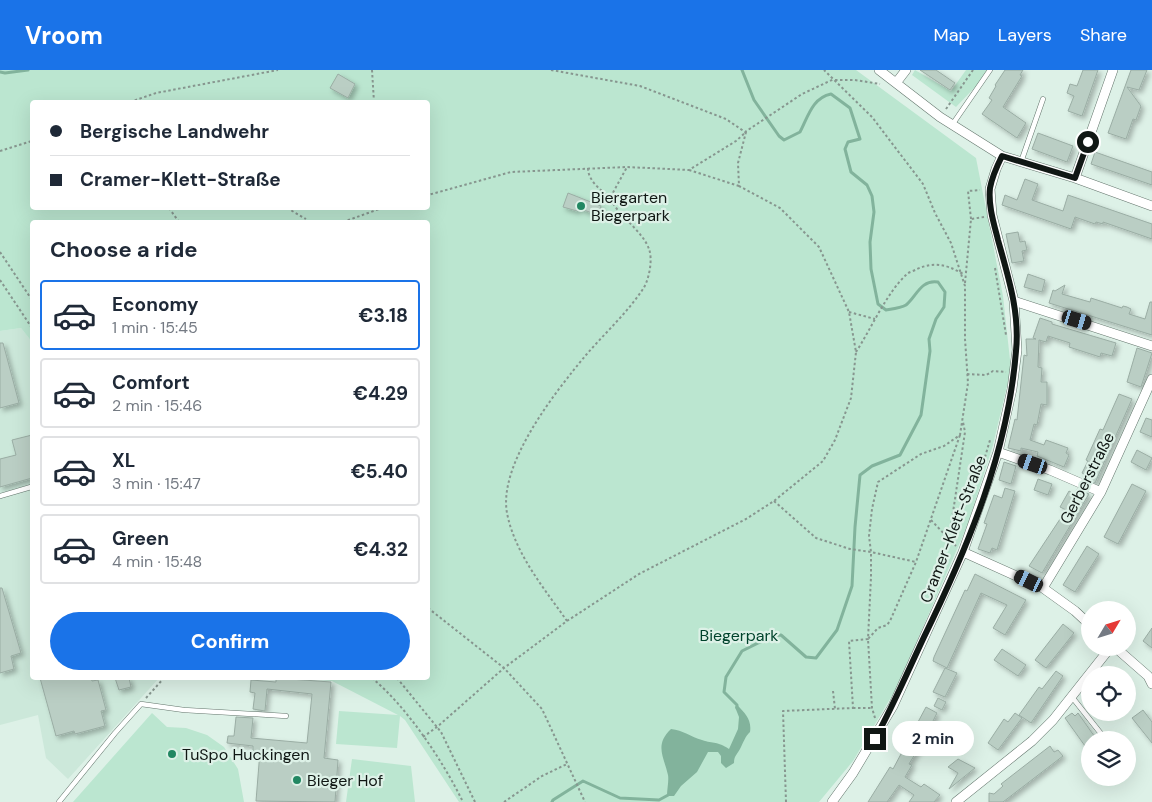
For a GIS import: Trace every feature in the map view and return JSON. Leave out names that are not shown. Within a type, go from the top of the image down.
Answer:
[{"type":"street","points":[[879,70],[940,117],[1002,156],[1075,178],[1152,206]]},
{"type":"street","points":[[896,83],[906,70]]},
{"type":"street","points":[[1075,178],[1113,70]]},
{"type":"street","name":"Cramer-Klett-Straße","points":[[832,802],[853,773],[893,706],[963,552],[998,452],[1012,389],[1017,350],[1014,301],[992,215],[990,189],[1002,156]]},
{"type":"street","points":[[1014,301],[1152,346]]},
{"type":"street","name":"Gerberstraße","points":[[1043,588],[1101,492],[1152,380]]},
{"type":"street","points":[[998,452],[1050,470],[1101,492]]},
{"type":"street","points":[[963,552],[1043,588],[1081,616]]},
{"type":"street","points":[[956,802],[1032,741],[1053,720],[1104,656]]},
{"type":"street","points":[[1126,656],[1151,677]]},
{"type":"lane","points":[[952,125],[990,70]]},
{"type":"lane","points":[[1021,162],[1043,99]]},
{"type":"lane","points":[[0,496],[30,487]]},
{"type":"lane","points":[[1071,696],[1099,731]]},
{"type":"lane","points":[[59,802],[141,704],[184,710],[286,716]]},
{"type":"path","points":[[136,100],[156,93],[278,70]]},
{"type":"path","points":[[372,70],[374,100]]},
{"type":"path","points":[[551,70],[640,86],[726,119],[745,132]]},
{"type":"path","points":[[824,70],[872,117],[923,184],[935,213],[951,242],[965,286]]},
{"type":"path","points":[[940,117],[973,70]]},
{"type":"path","points":[[689,170],[736,142],[745,132],[802,94],[835,79],[881,84],[896,83]]},
{"type":"path","points":[[739,186],[738,164],[745,132]]},
{"type":"path","points":[[0,151],[30,141]]},
{"type":"path","points":[[610,198],[627,167]]},
{"type":"path","points":[[423,737],[504,668],[567,621],[639,574],[746,519],[774,501],[823,461],[835,440],[851,398],[856,352],[849,312],[819,247],[780,208],[739,186],[689,170],[627,167],[588,168],[511,172],[430,194]]},
{"type":"path","points":[[567,621],[530,568],[515,540],[507,514],[505,496],[510,475],[522,447],[543,412],[586,356],[644,288],[650,267],[649,250],[636,230],[613,206],[610,198],[588,175],[588,168]]},
{"type":"path","points":[[853,708],[849,642],[868,639],[878,628],[890,621],[916,562],[960,435],[968,383],[966,374],[965,286],[971,219],[968,191],[990,189]]},
{"type":"path","points":[[170,210],[177,220]]},
{"type":"path","points":[[290,210],[306,219]]},
{"type":"path","points":[[348,220],[376,210]]},
{"type":"path","points":[[971,219],[992,215]]},
{"type":"path","points":[[0,252],[30,297]]},
{"type":"path","points":[[994,263],[1003,309],[1006,343]]},
{"type":"path","points":[[856,352],[886,302],[908,273],[924,266],[939,264],[953,268],[961,273],[966,272]]},
{"type":"path","points":[[0,280],[30,325]]},
{"type":"path","points":[[849,312],[875,319]]},
{"type":"path","points":[[1006,365],[1006,376]]},
{"type":"path","points":[[966,374],[986,375],[993,371],[1006,372]]},
{"type":"path","points":[[949,540],[965,432],[963,420]]},
{"type":"path","points":[[786,802],[782,711],[872,708],[868,639],[871,552],[869,536],[878,482],[921,454],[944,446],[960,435]]},
{"type":"path","points":[[985,459],[990,438]]},
{"type":"path","points":[[774,501],[816,538],[858,551],[916,562]]},
{"type":"path","points":[[931,520],[958,548],[959,540]]},
{"type":"path","points":[[430,610],[504,668],[542,709],[585,802]]},
{"type":"path","points":[[141,704],[162,680]]},
{"type":"path","points":[[374,680],[406,712],[452,779],[463,802]]},
{"type":"path","points":[[399,680],[437,727],[459,767],[475,802]]},
{"type":"path","points":[[833,691],[835,709]]},
{"type":"path","points":[[504,802],[542,776],[567,764]]},
{"type":"shaded area","points":[[21,328],[30,339],[30,680],[157,680],[68,779],[46,758],[38,715],[0,725],[0,331]]},
{"type":"shaded area","points":[[737,705],[747,717],[750,724],[750,732],[735,756],[734,763],[726,768],[721,763],[721,756],[718,752],[708,752],[697,772],[681,786],[674,796],[667,796],[668,775],[662,751],[663,740],[666,735],[671,729],[729,749],[738,729],[739,717],[735,707]]},
{"type":"green space","name":"Biegerpark","points":[[0,70],[856,70],[976,158],[1003,296],[1011,369],[993,445],[968,524],[896,689],[853,761],[819,802],[459,802],[405,720],[400,716],[397,748],[336,744],[339,711],[398,715],[332,681],[319,680],[430,680],[430,220],[30,220],[30,339],[21,328],[0,331]]},
{"type":"green space","points":[[915,70],[951,91],[966,70],[987,70],[977,85],[956,107],[912,75]]},
{"type":"green space","name":"TuSpo Huckingen","points":[[152,713],[167,727],[186,728],[207,735],[224,747],[238,769],[244,802],[73,802]]},
{"type":"green space","points":[[352,759],[411,766],[415,802],[346,802]]},
{"type":"building","points":[[920,70],[936,70],[955,83],[950,90]]},
{"type":"building","points":[[1005,70],[1023,70],[1020,75],[1022,76],[1003,107],[1026,123],[1017,138],[982,114],[992,100],[989,98]]},
{"type":"building","points":[[1083,70],[1098,70],[1082,116],[1068,111],[1074,96],[1067,93],[1070,84],[1077,86]]},
{"type":"building","points":[[1131,70],[1147,70],[1139,90],[1127,87],[1141,106],[1136,120],[1133,119],[1126,139],[1108,133]]},
{"type":"building","points":[[338,74],[355,84],[348,98],[330,88]]},
{"type":"building","points":[[1038,133],[1073,146],[1067,162],[1032,149]]},
{"type":"building","points":[[1095,152],[1152,172],[1152,185],[1091,164]]},
{"type":"building","points":[[1025,179],[1038,184],[1032,200],[1063,211],[1068,195],[1152,224],[1152,239],[1103,222],[1103,224],[1096,222],[1095,224],[1075,217],[1071,229],[1002,205],[1005,195],[1017,200]]},
{"type":"building","points":[[568,193],[601,206],[598,215],[578,208],[577,211],[563,207]]},
{"type":"building","points":[[1018,232],[1020,242],[1025,241],[1027,250],[1022,251],[1024,261],[1012,263],[1006,234]]},
{"type":"building","points":[[1028,274],[1045,280],[1042,292],[1024,287]]},
{"type":"building","points":[[1065,285],[1062,294],[1090,302],[1091,298],[1122,308],[1123,306],[1127,307],[1131,309],[1129,314],[1145,319],[1150,302],[1152,302],[1152,335],[1049,303],[1053,290],[1055,291]]},
{"type":"building","points":[[1040,318],[1052,322],[1052,324],[1116,343],[1112,356],[1101,353],[1100,357],[1069,347],[1070,343],[1048,336],[1046,342],[1039,340],[1038,367],[1042,368],[1041,382],[1047,382],[1047,405],[1041,404],[1037,425],[1034,424],[1030,440],[1044,445],[1046,440],[1068,448],[1066,453],[1069,455],[1064,467],[1037,456],[1038,452],[1021,448],[1021,451],[1008,448],[1015,419],[1017,420],[1024,355],[1027,356],[1026,339],[1036,339],[1033,338]]},
{"type":"building","points":[[0,343],[3,343],[19,403],[0,408]]},
{"type":"building","points":[[1137,348],[1152,353],[1141,387],[1127,382]]},
{"type":"building","points":[[1119,394],[1132,399],[1095,483],[1083,478],[1084,474],[1082,473],[1100,429],[1103,430]]},
{"type":"building","points":[[1146,418],[1152,420],[1152,437],[1140,432]]},
{"type":"building","points":[[30,436],[30,479],[0,487],[0,459],[16,455],[12,440]]},
{"type":"building","points":[[1137,450],[1152,458],[1146,470],[1131,462]]},
{"type":"building","points":[[1004,462],[1016,466],[1011,484],[999,480]]},
{"type":"building","points":[[1038,479],[1052,484],[1048,495],[1034,490]]},
{"type":"building","points":[[1132,484],[1146,491],[1118,544],[1104,537]]},
{"type":"building","points":[[1005,488],[1015,491],[997,550],[992,548],[990,553],[978,549],[987,524],[984,523],[994,495],[1002,498]]},
{"type":"building","points":[[1077,489],[1089,494],[1042,573],[1029,566],[1066,510],[1060,507],[1069,491],[1074,494]]},
{"type":"building","points":[[1087,546],[1099,554],[1075,592],[1063,585]]},
{"type":"building","points":[[975,574],[1026,600],[1005,635],[993,628],[1007,605],[981,593],[947,668],[933,661],[934,657],[965,590],[967,591]]},
{"type":"building","points":[[0,588],[2,588],[21,653],[11,656],[14,669],[0,673]]},
{"type":"building","points":[[1063,624],[1074,633],[1046,668],[1035,660]]},
{"type":"building","points":[[1152,628],[1152,648],[1143,641]]},
{"type":"building","points":[[1002,649],[1026,665],[1018,676],[994,660]]},
{"type":"building","points":[[945,668],[957,673],[945,697],[933,692]]},
{"type":"building","points":[[1056,671],[1063,676],[1031,723],[1019,715],[1039,687],[1042,689]]},
{"type":"building","points":[[41,680],[98,680],[106,710],[101,711],[105,726],[75,734],[74,731],[56,736]]},
{"type":"building","points":[[116,680],[129,680],[131,687],[119,690]]},
{"type":"building","points":[[251,680],[276,682],[276,680],[304,680],[331,682],[324,758],[338,760],[335,802],[256,801],[260,751],[253,751],[253,746],[227,743],[228,736],[234,736],[236,717],[253,718],[251,738],[307,743],[312,694],[267,689],[265,711],[253,709],[255,693],[250,692]]},
{"type":"building","points":[[938,698],[946,702],[942,710],[934,706]]},
{"type":"building","points":[[926,707],[937,713],[927,733],[930,734],[928,738],[925,742],[923,741],[909,764],[912,765],[905,777],[921,787],[924,784],[940,795],[934,802],[909,802],[914,795],[899,785],[887,802],[868,802],[890,767],[893,769]]},
{"type":"building","points":[[1143,710],[1152,722],[1152,743],[1134,721],[1136,721],[1136,715]]},
{"type":"building","points":[[1015,713],[1022,718],[998,750],[988,743],[1004,719],[1008,722]]},
{"type":"building","points":[[1072,713],[1075,716],[1078,713],[1081,721],[1084,721],[1091,731],[1081,731],[1081,740],[1065,718]]},
{"type":"building","points":[[1050,746],[1054,752],[1058,750],[1063,756],[1003,802],[989,802],[989,793],[994,794],[1003,786],[1001,784]]},
{"type":"building","points":[[958,759],[975,768],[949,789],[958,773],[948,767]]},
{"type":"waterway","points":[[0,72],[28,70]]},
{"type":"waterway","points":[[737,708],[737,705],[724,692],[726,677],[742,651],[772,636],[781,635],[806,657],[816,658],[837,630],[852,586],[860,475],[872,466],[900,455],[921,415],[930,351],[929,339],[936,319],[944,307],[945,292],[938,282],[932,282],[919,289],[910,302],[904,306],[886,310],[878,304],[871,269],[870,242],[874,212],[872,196],[867,185],[851,172],[845,149],[848,142],[860,139],[850,108],[831,94],[825,96],[811,109],[800,132],[784,140],[779,136],[754,100],[742,70]]},
{"type":"waterway","points":[[552,802],[583,781],[620,798],[659,800],[670,794]]},
{"type":"place","name":"Biergarten Biegerpark","points":[[581,206]]},
{"type":"place","name":"TuSpo Huckingen","points":[[172,754]]},
{"type":"place","name":"Bieger Hof","points":[[297,780]]},
{"type":"route","points":[[875,739],[893,706],[963,552],[992,472],[1012,389],[1017,350],[1014,301],[992,215],[990,189],[996,169],[1002,156],[1075,178],[1088,142]]}]
